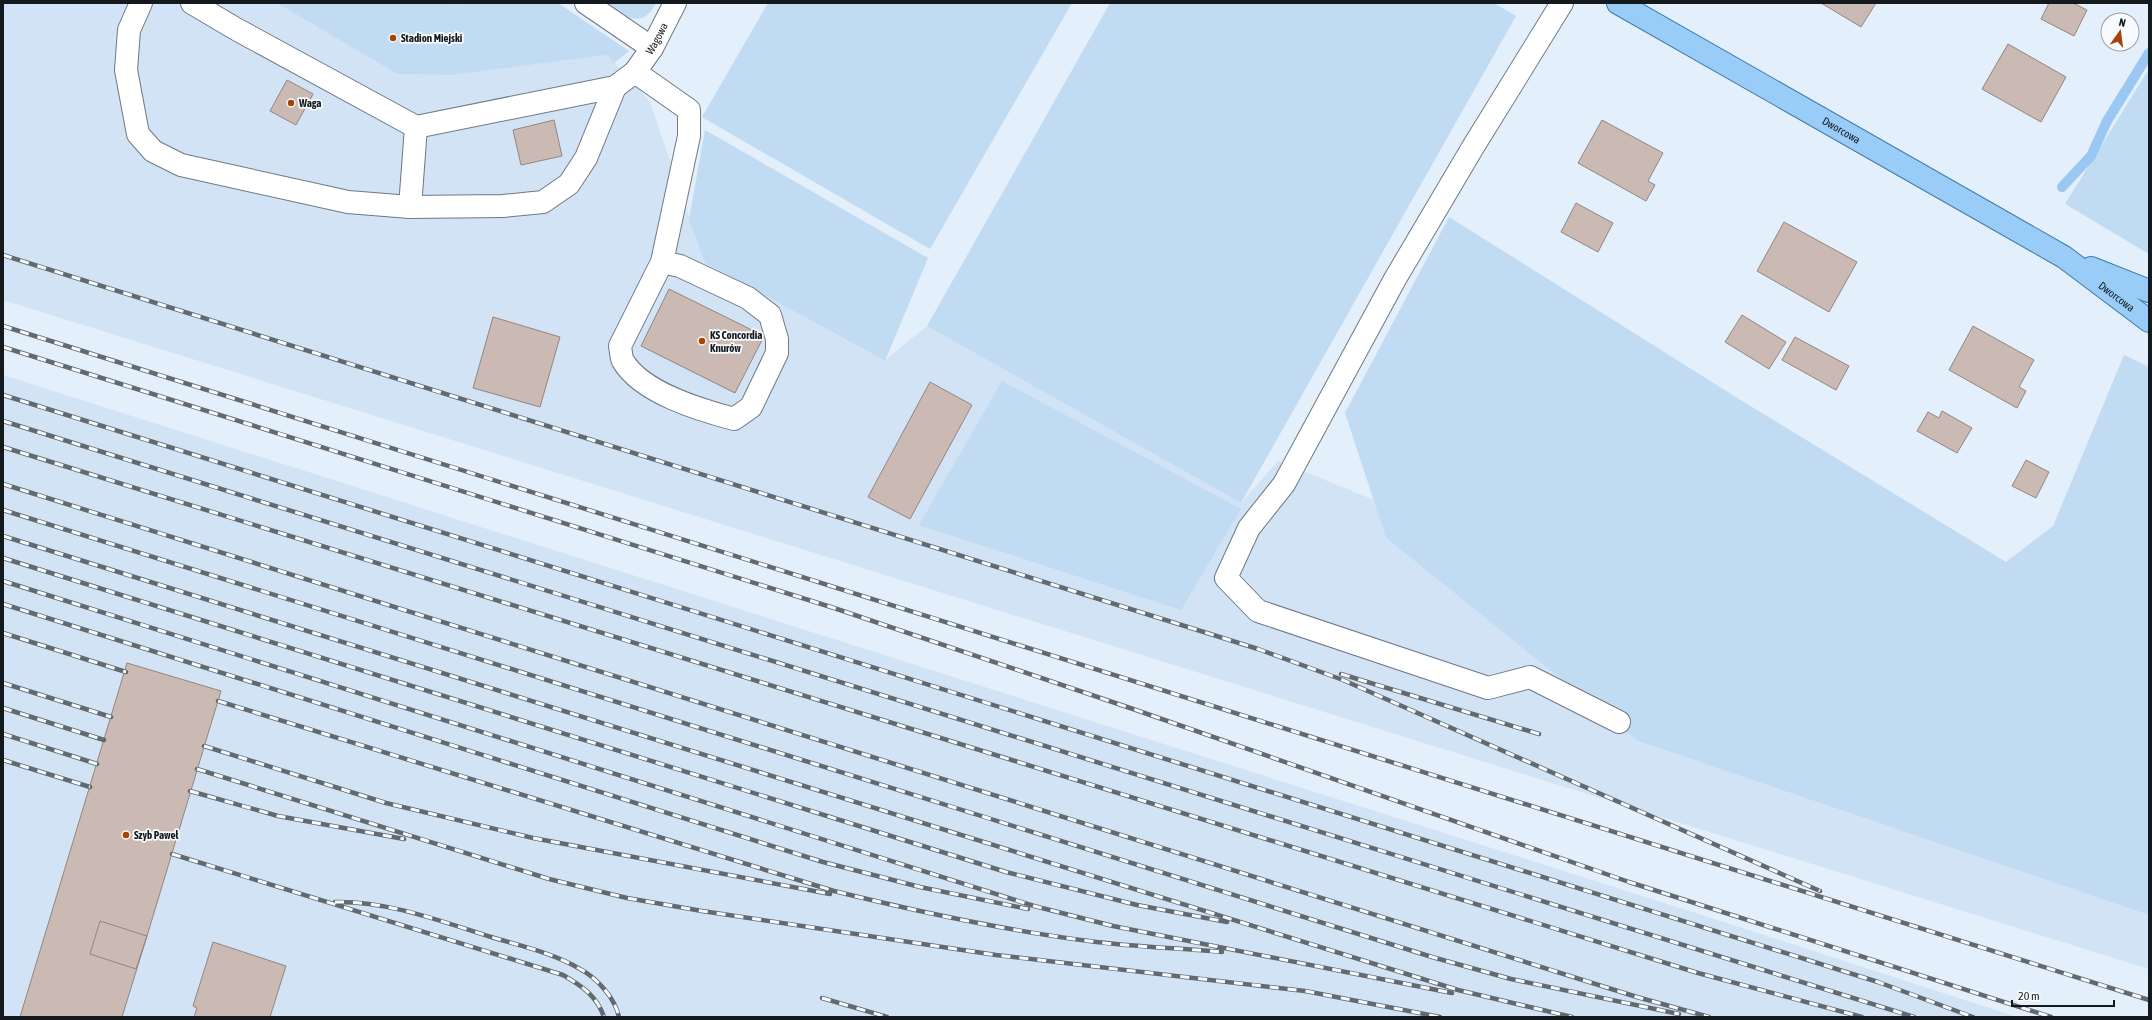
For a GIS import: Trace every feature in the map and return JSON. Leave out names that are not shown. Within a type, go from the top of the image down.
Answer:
[{"type":"main road","name":"Dworcowa","points":[[1618,3],[2064,257],[2149,321]]},
{"type":"main road","name":"Dworcowa","points":[[2064,257],[2149,291]]},
{"type":"street","points":[[141,3],[129,30],[126,70],[138,134],[153,151],[181,165],[348,202],[410,207],[503,206],[543,202],[569,184],[586,158],[615,87]]},
{"type":"street","points":[[192,3],[236,29],[416,127],[615,87]]},
{"type":"street","points":[[586,3],[652,48]]},
{"type":"street","name":"Wagowa","points":[[615,87],[634,72],[652,48],[675,3]]},
{"type":"street","points":[[1562,3],[1473,147],[1395,279],[1284,484],[1249,528],[1226,578],[1258,611],[1488,688],[1530,677],[1619,722]]},
{"type":"street","points":[[634,72],[689,110],[690,136],[662,262],[620,346],[622,361],[646,385],[697,409],[734,420],[751,407],[777,353],[777,339],[770,315],[748,298],[680,266],[662,262]]},
{"type":"street","points":[[410,207],[416,127]]},
{"type":"shaded area","points":[[3,3],[277,3],[397,74],[452,75],[608,55],[650,102],[705,263],[884,361],[927,326],[1241,503],[1278,461],[1374,500],[1386,538],[1638,741],[2149,915],[2149,969],[3,300]]},
{"type":"shaded area","points":[[277,3],[453,3],[456,5],[457,3],[558,3],[629,51],[614,63],[608,55],[452,75],[397,74]]},
{"type":"shaded area","points":[[605,3],[656,3],[651,12],[645,17],[638,19],[625,16]]},
{"type":"shaded area","points":[[768,3],[1072,3],[930,249],[702,117]]},
{"type":"shaded area","points":[[1110,3],[1494,3],[1516,16],[1241,503],[927,326]]},
{"type":"shaded area","points":[[2149,69],[2149,254],[2065,204]]},
{"type":"shaded area","points":[[705,130],[928,258],[885,361],[705,263],[689,219]]},
{"type":"shaded area","points":[[1449,217],[1739,399],[2006,562],[2053,526],[2124,355],[2149,367],[2149,915],[1638,741],[1386,538],[1345,413]]},
{"type":"shaded area","points":[[3,375],[1702,915],[2017,1017],[3,1017]]},
{"type":"shaded area","points":[[1002,381],[1241,509],[1181,610],[919,525]]},
{"type":"building","points":[[1821,3],[1876,3],[1861,27]]},
{"type":"building","points":[[2049,3],[2073,3],[2087,10],[2074,36],[2041,19]]},
{"type":"building","points":[[2008,44],[2066,77],[2041,122],[1982,89]]},
{"type":"building","name":"Waga","points":[[287,80],[313,94],[296,125],[270,111]]},
{"type":"building","points":[[554,120],[562,156],[521,165],[513,130]]},
{"type":"building","points":[[1602,120],[1663,153],[1648,181],[1655,185],[1646,201],[1578,163]]},
{"type":"building","points":[[1576,203],[1613,223],[1598,252],[1561,232]]},
{"type":"building","points":[[1784,222],[1857,262],[1829,312],[1757,271]]},
{"type":"building","name":"KS Concordia Knurów","points":[[669,289],[764,336],[735,393],[641,346]]},
{"type":"building","points":[[1742,315],[1786,342],[1769,369],[1725,342]]},
{"type":"building","points":[[493,317],[560,337],[540,407],[473,388]]},
{"type":"building","points":[[1973,326],[2034,360],[2019,387],[2026,391],[2017,408],[1949,370]]},
{"type":"building","points":[[1795,337],[1849,366],[1836,390],[1782,360]]},
{"type":"building","points":[[930,382],[972,405],[910,519],[868,497]]},
{"type":"building","points":[[1942,411],[1972,428],[1957,453],[1917,431],[1928,412],[1939,418]]},
{"type":"building","points":[[2026,460],[2049,472],[2036,498],[2012,486]]},
{"type":"building","name":"Szyb Paweł","points":[[127,663],[221,691],[147,936],[122,1017],[20,1017]]},
{"type":"building","points":[[100,921],[147,936],[136,969],[90,954]]},
{"type":"building","points":[[213,942],[286,966],[270,1017],[194,1017],[197,1008],[193,1006]]},
{"type":"waterway","points":[[2062,187],[2091,156],[2107,121],[2149,53]]},
{"type":"railway","points":[[3,255],[1258,649],[1343,680],[1820,891]]},
{"type":"railway","points":[[3,326],[2149,1000]]},
{"type":"railway","points":[[3,347],[834,608],[1133,709],[1629,882],[2051,1017]]},
{"type":"railway","points":[[3,395],[1878,982],[1973,1017]]},
{"type":"railway","points":[[3,421],[1914,1017]]},
{"type":"railway","points":[[3,447],[1698,973],[1862,1017]]},
{"type":"railway","points":[[3,484],[1637,997],[1709,1017]]},
{"type":"railway","points":[[3,510],[1432,957],[1511,979],[1679,1014]]},
{"type":"railway","points":[[3,536],[1458,990],[1572,1017]]},
{"type":"railway","points":[[3,558],[1006,872],[1137,905],[1227,922]]},
{"type":"railway","points":[[3,581],[1034,906],[1113,926],[1452,993]]},
{"type":"railway","points":[[3,604],[823,862],[920,887],[1028,909]]},
{"type":"railway","points":[[3,633],[126,672]]},
{"type":"railway","points":[[1341,674],[1539,734]]},
{"type":"railway","points":[[3,683],[111,717]]},
{"type":"railway","points":[[218,701],[834,891],[961,920],[1025,932],[1122,945],[1222,952]]},
{"type":"railway","points":[[3,708],[104,740]]},
{"type":"railway","points":[[3,734],[97,764]]},
{"type":"railway","points":[[204,746],[386,803],[533,838],[830,894]]},
{"type":"railway","points":[[3,760],[90,787]]},
{"type":"railway","points":[[197,769],[549,879],[627,898],[702,911],[996,955],[1305,991],[1440,1017]]},
{"type":"railway","points":[[190,791],[278,816],[404,839]]},
{"type":"railway","points":[[172,854],[563,975],[576,983],[593,997],[604,1017]]},
{"type":"railway","points":[[335,902],[395,908],[537,950],[570,963],[599,983],[614,1003],[619,1017]]},
{"type":"railway","points":[[822,998],[887,1017]]},
{"type":"place","name":"Stadion Miejski","points":[[393,38]]},
{"type":"place","name":"Waga","points":[[291,103]]},
{"type":"place","name":"KS Concordia Knurów","points":[[702,341]]},
{"type":"place","name":"Szyb Paweł","points":[[126,835]]}]
